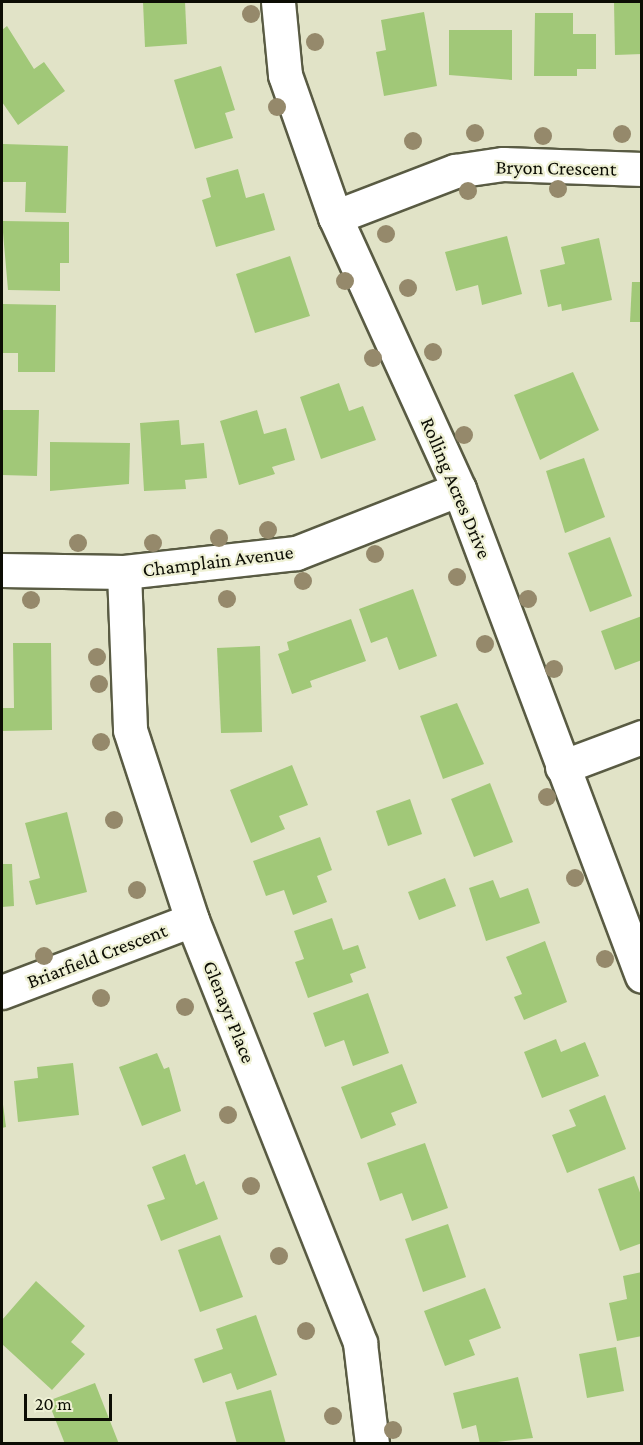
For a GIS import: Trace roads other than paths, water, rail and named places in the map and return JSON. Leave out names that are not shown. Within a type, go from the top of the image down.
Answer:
[{"type":"street","name":"Rolling Acres Drive","points":[[278,2],[285,75],[334,217],[459,489],[642,976]]},
{"type":"street","name":"Bryon Crescent","points":[[334,217],[454,171],[503,164],[642,170]]},
{"type":"street","name":"Champlain Avenue","points":[[2,570],[124,572],[296,553],[459,489]]},
{"type":"street","name":"Glenayr Place","points":[[124,572],[130,730],[192,920],[360,1343],[372,1443]]},
{"type":"street","points":[[562,766],[642,737]]},
{"type":"street","name":"Briarfield Crescent","points":[[2,992],[192,920]]}]
